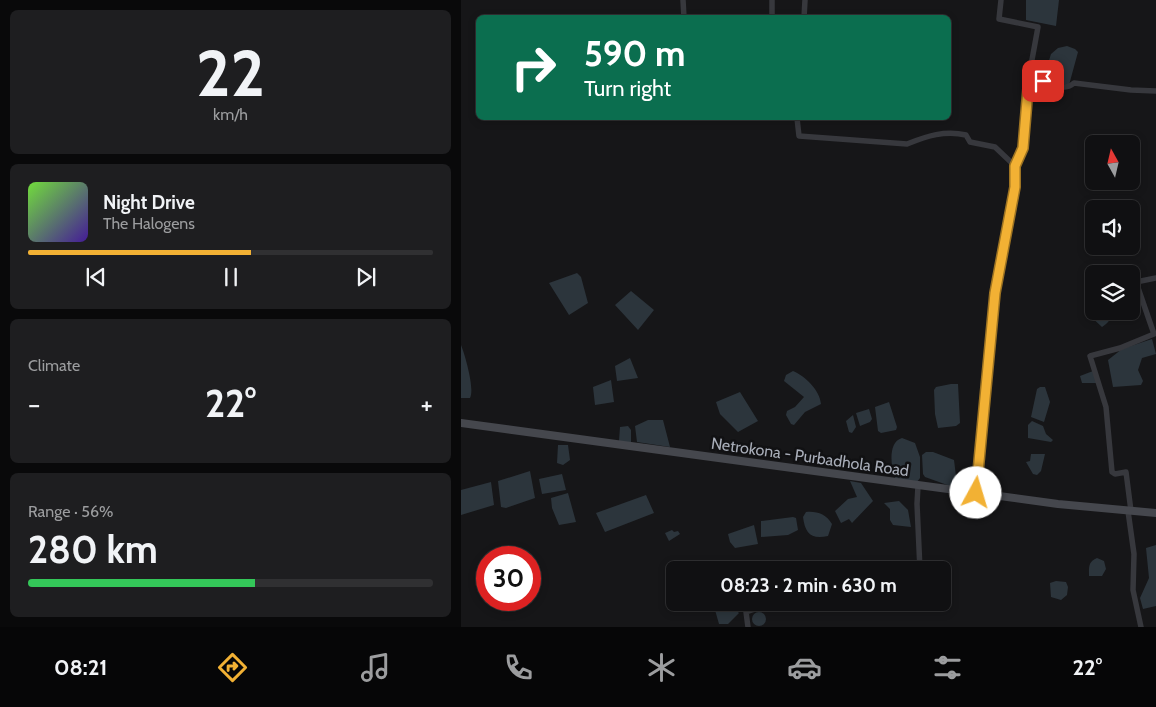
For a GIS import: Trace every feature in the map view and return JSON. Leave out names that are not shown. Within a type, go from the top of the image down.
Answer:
[{"type":"main road","name":"Netrokona - Purbadhola Road","points":[[461,423],[918,486],[1156,513]]},
{"type":"street","points":[[683,0],[684,15]]},
{"type":"street","points":[[772,0],[772,15]]},
{"type":"street","points":[[805,0],[805,15]]},
{"type":"street","points":[[976,493],[995,293],[1015,187],[1015,166],[1023,148],[1029,77],[1038,27],[999,19],[1001,0]]},
{"type":"street","points":[[1029,77],[1062,88],[1070,87],[1074,83],[1156,91]]},
{"type":"street","points":[[797,120],[799,136],[907,144],[924,137],[951,132],[966,135],[970,142],[995,147],[1015,166]]},
{"type":"street","points":[[1141,627],[1133,590],[1134,554],[1126,472],[1115,474],[1112,472],[1106,407],[1090,356],[1121,348],[1154,334],[1136,282],[1156,278]]},
{"type":"street","points":[[918,486],[920,561]]},
{"type":"street","points":[[748,627],[747,612],[750,611]]},
{"type":"shaded area","points":[[1026,0],[1059,0],[1056,26],[1026,20]]},
{"type":"shaded area","points":[[1067,46],[1078,52],[1069,85],[1052,84],[1045,73],[1051,54],[1058,48]]},
{"type":"shaded area","points":[[577,273],[581,277],[588,303],[569,315],[549,283]]},
{"type":"shaded area","points":[[631,291],[654,310],[638,330],[615,305]]},
{"type":"shaded area","points":[[1094,320],[1109,320],[1102,327]]},
{"type":"shaded area","points":[[1152,339],[1156,354],[1142,358],[1138,370],[1143,381],[1141,385],[1113,387],[1108,360],[1122,349]]},
{"type":"shaded area","points":[[461,345],[470,380],[470,398],[461,398]]},
{"type":"shaded area","points":[[630,358],[638,378],[617,381],[615,366]]},
{"type":"shaded area","points":[[793,371],[811,384],[818,394],[821,404],[805,412],[794,425],[791,424],[786,415],[787,411],[795,407],[804,397],[784,381],[786,375]]},
{"type":"shaded area","points":[[1093,371],[1098,383],[1082,383],[1080,376]]},
{"type":"shaded area","points":[[611,380],[614,402],[595,405],[593,387]]},
{"type":"shaded area","points":[[958,384],[960,423],[956,426],[938,428],[935,414],[934,390],[936,387]]},
{"type":"shaded area","points":[[1045,387],[1050,402],[1044,422],[1031,417],[1037,389]]},
{"type":"shaded area","points":[[740,392],[758,421],[738,432],[720,414],[716,402]]},
{"type":"shaded area","points":[[889,402],[897,427],[896,430],[881,433],[878,431],[875,407]]},
{"type":"shaded area","points":[[869,409],[872,419],[870,422],[860,426],[856,413]]},
{"type":"shaded area","points":[[853,415],[856,427],[852,433],[849,432],[846,421]]},
{"type":"shaded area","points":[[648,420],[663,420],[670,447],[637,442],[635,426]]},
{"type":"shaded area","points":[[1032,421],[1043,426],[1046,434],[1053,440],[1051,442],[1028,438],[1028,425]]},
{"type":"shaded area","points":[[628,426],[631,430],[631,443],[619,441],[620,427]]},
{"type":"shaded area","points":[[902,438],[915,443],[920,457],[920,478],[917,482],[897,480],[894,476],[892,454],[894,444]]},
{"type":"shaded area","points":[[558,445],[568,445],[570,460],[563,465],[557,463]]},
{"type":"shaded area","points":[[926,452],[933,452],[954,460],[956,476],[953,487],[925,477],[923,474],[922,455]]},
{"type":"shaded area","points":[[1031,454],[1045,454],[1041,471],[1037,475],[1033,474],[1026,462],[1030,461]]},
{"type":"shaded area","points":[[530,471],[535,498],[506,508],[501,507],[498,481]]},
{"type":"shaded area","points":[[562,474],[566,490],[542,494],[539,479]]},
{"type":"shaded area","points":[[850,481],[861,483],[873,501],[852,523],[849,519],[841,523],[835,511],[848,499],[857,497]]},
{"type":"shaded area","points":[[491,482],[494,505],[461,515],[461,490]]},
{"type":"shaded area","points":[[568,493],[576,522],[559,525],[552,508],[551,498]]},
{"type":"shaded area","points":[[646,495],[654,513],[605,532],[596,513]]},
{"type":"shaded area","points":[[899,501],[908,510],[911,527],[893,525],[890,520],[890,509],[884,503]]},
{"type":"shaded area","points":[[806,512],[821,514],[830,521],[832,524],[828,536],[817,537],[807,531],[803,517]]},
{"type":"shaded area","points":[[796,518],[798,530],[788,535],[761,537],[761,521]]},
{"type":"shaded area","points":[[754,525],[758,544],[735,548],[730,542],[728,534]]},
{"type":"shaded area","points":[[672,530],[674,532],[678,531],[680,534],[669,541],[665,533]]},
{"type":"shaded area","points":[[1156,545],[1156,606],[1143,609],[1140,598],[1149,578],[1146,548]]},
{"type":"shaded area","points":[[1097,558],[1104,561],[1106,569],[1102,576],[1089,576],[1089,567]]},
{"type":"shaded area","points":[[1056,581],[1066,582],[1068,587],[1067,595],[1061,600],[1051,597],[1050,583]]},
{"type":"shaded area","points":[[715,611],[737,611],[739,613],[728,624],[719,624]]},
{"type":"shaded area","points":[[756,612],[762,612],[766,619],[762,626],[756,626],[752,622],[752,616]]},
{"type":"route","points":[[976,493],[995,293],[1010,220],[1015,187],[1015,166],[1023,148],[1027,87],[1029,77],[1043,81]]}]
